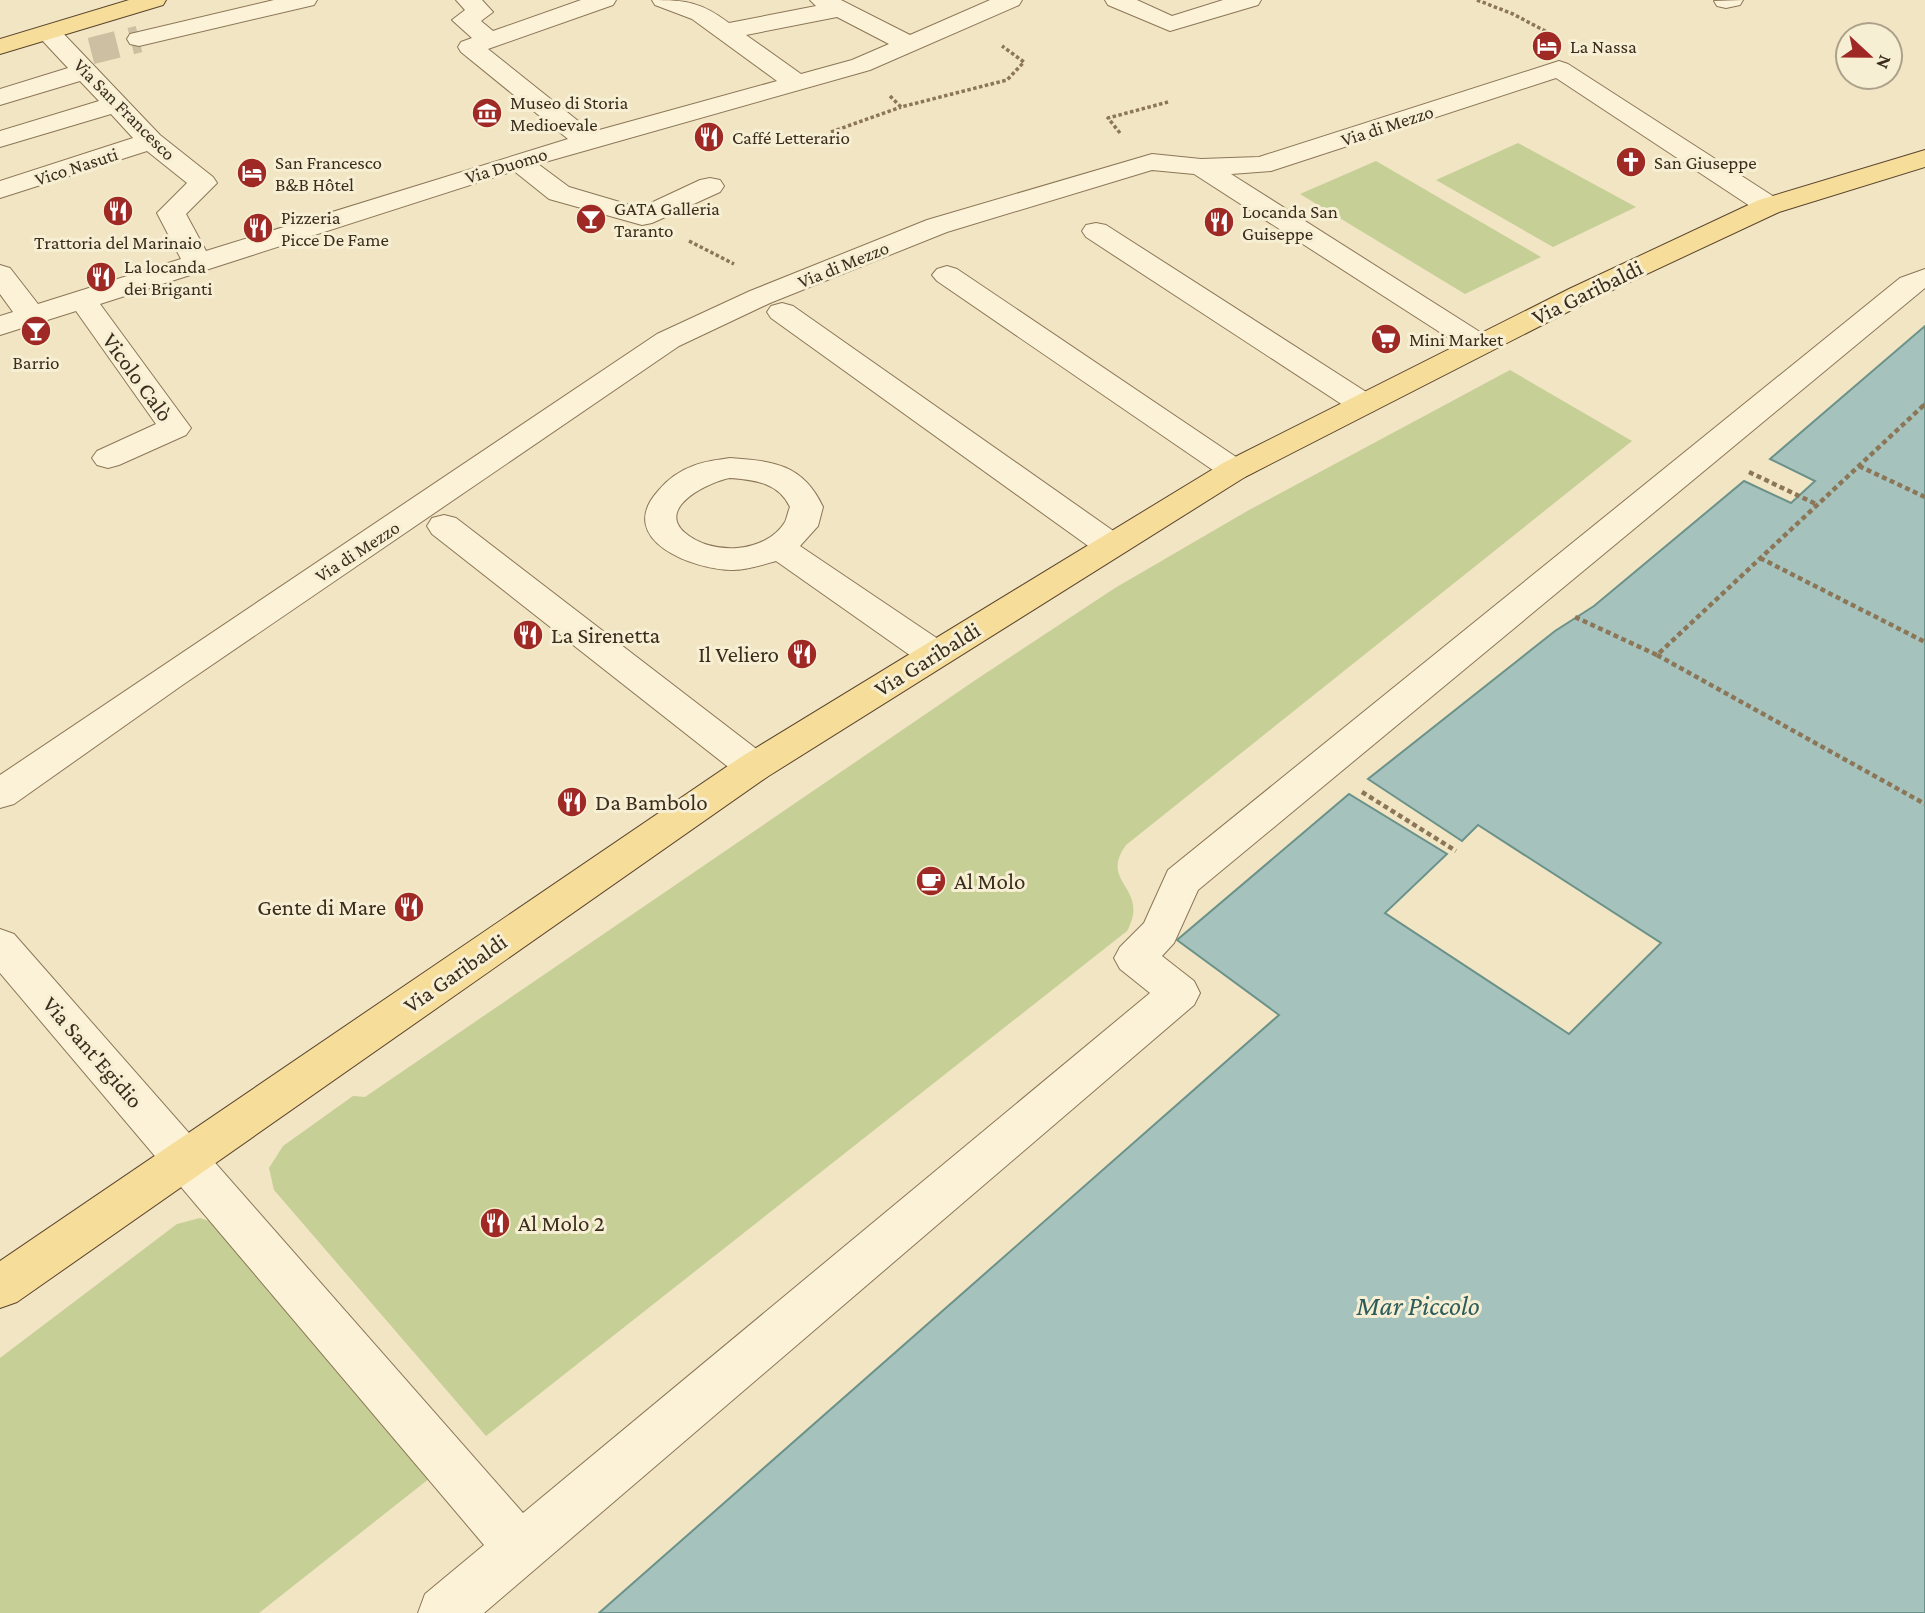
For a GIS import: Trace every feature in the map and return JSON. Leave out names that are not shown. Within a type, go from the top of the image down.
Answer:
[{"type":"main road","points":[[0,47],[154,0]]},
{"type":"main road","name":"Via Garibaldi","points":[[0,1287],[754,767],[1234,470],[1480,345],[1769,206],[1925,158]]},
{"type":"street","points":[[139,40],[305,0]]},
{"type":"street","points":[[468,0],[481,12],[464,20],[490,40]]},
{"type":"street","points":[[587,141],[470,47],[604,0]]},
{"type":"street","points":[[664,0],[701,14],[798,84]]},
{"type":"street","name":"Via Duomo","points":[[0,326],[518,161],[861,65],[1010,0]]},
{"type":"street","points":[[1117,0],[1170,24],[1250,0]]},
{"type":"street","points":[[725,31],[832,5],[909,44]]},
{"type":"street","name":"Via San Francesco","points":[[50,33],[83,59],[115,104],[151,141],[203,183],[171,213],[197,262]]},
{"type":"street","points":[[0,97],[83,59]]},
{"type":"street","points":[[1572,62],[1769,206]]},
{"type":"street","name":"Via di Mezzo","points":[[0,794],[168,677],[668,340],[771,304],[937,226],[1152,162],[1200,167],[1261,165],[1572,62]]},
{"type":"street","points":[[0,139],[115,104]]},
{"type":"street","name":"Vico Nasuti","points":[[0,190],[151,141]]},
{"type":"street","points":[[518,161],[559,193],[642,216],[710,186]]},
{"type":"street","points":[[1200,167],[1480,345]]},
{"type":"street","points":[[1096,231],[1363,404]]},
{"type":"street","points":[[0,274],[31,316]]},
{"type":"street","points":[[947,275],[1234,470]]},
{"type":"street","points":[[444,1613],[1179,993],[1135,958],[1160,932],[1182,881],[1910,284],[1925,278]]},
{"type":"street","name":"Vicolo Calò","points":[[82,299],[175,428],[108,458]]},
{"type":"street","points":[[771,304],[1110,545]]},
{"type":"street","points":[[444,526],[754,767]]},
{"type":"street","points":[[779,547],[934,654]]},
{"type":"street","name":"Via Sant'Egidio","points":[[0,945],[521,1549]]},
{"type":"path","points":[[1478,0],[1513,14],[1572,62]]},
{"type":"path","points":[[831,132],[901,107],[1007,80],[1024,62],[997,42]]},
{"type":"path","points":[[861,65],[901,107]]},
{"type":"path","points":[[642,216],[758,275],[740,286],[771,304]]},
{"type":"path","points":[[1657,655],[1925,404]]},
{"type":"path","points":[[1705,452],[1818,505]]},
{"type":"path","points":[[1859,466],[1925,497]]},
{"type":"path","points":[[1760,558],[1925,642]]},
{"type":"path","points":[[1529,595],[1657,655],[1925,804]]},
{"type":"path","points":[[1320,767],[1456,850]]},
{"type":"green space","points":[[1518,143],[1636,207],[1553,247],[1436,180]]},
{"type":"green space","points":[[1376,161],[1541,257],[1465,294],[1300,194]]},
{"type":"green space","points":[[1510,370],[1632,441],[1126,845],[1119,858],[1118,869],[1133,904],[1133,916],[1127,931],[486,1436],[274,1190],[269,1168],[283,1146],[353,1096],[365,1097],[977,679],[1115,588],[1249,510]]},
{"type":"green space","points":[[200,1218],[224,1226],[430,1478],[259,1613],[0,1613],[0,1358],[177,1224]]},
{"type":"water","name":"Mar Piccolo","points":[[1925,326],[1925,1613],[599,1613],[1279,1015],[1177,940],[1349,794],[1447,854],[1385,913],[1569,1034],[1661,943],[1478,825],[1462,841],[1368,779],[1555,631],[1594,606],[1744,481],[1791,503],[1815,481],[1770,459]]},
{"type":"tunnel","points":[[91,51],[139,39]]},
{"type":"place","name":"La Nassa","points":[[1547,46]]},
{"type":"place","name":"Museo di Storia Medioevale","points":[[487,113]]},
{"type":"place","name":"Caffé Letterario","points":[[709,137]]},
{"type":"place","name":"San Giuseppe","points":[[1631,162]]},
{"type":"place","name":"San Francesco B&B Hôtel","points":[[252,173]]},
{"type":"place","name":"Trattoria del Marinaio","points":[[118,211]]},
{"type":"place","name":"GATA Galleria Taranto","points":[[591,219]]},
{"type":"place","name":"Locanda San Guiseppe","points":[[1219,222]]},
{"type":"place","name":"Pizzeria Picce De Fame","points":[[258,228]]},
{"type":"place","name":"La locanda dei Briganti","points":[[101,277]]},
{"type":"place","name":"Barrio","points":[[36,331]]},
{"type":"place","name":"Mini Market","points":[[1386,339]]},
{"type":"place","name":"La Sirenetta","points":[[528,635]]},
{"type":"place","name":"Il Veliero","points":[[802,654]]},
{"type":"place","name":"Da Bambolo","points":[[572,802]]},
{"type":"place","name":"Al Molo","points":[[931,881]]},
{"type":"place","name":"Gente di Mare","points":[[409,907]]},
{"type":"place","name":"Al Molo 2","points":[[495,1223]]}]
